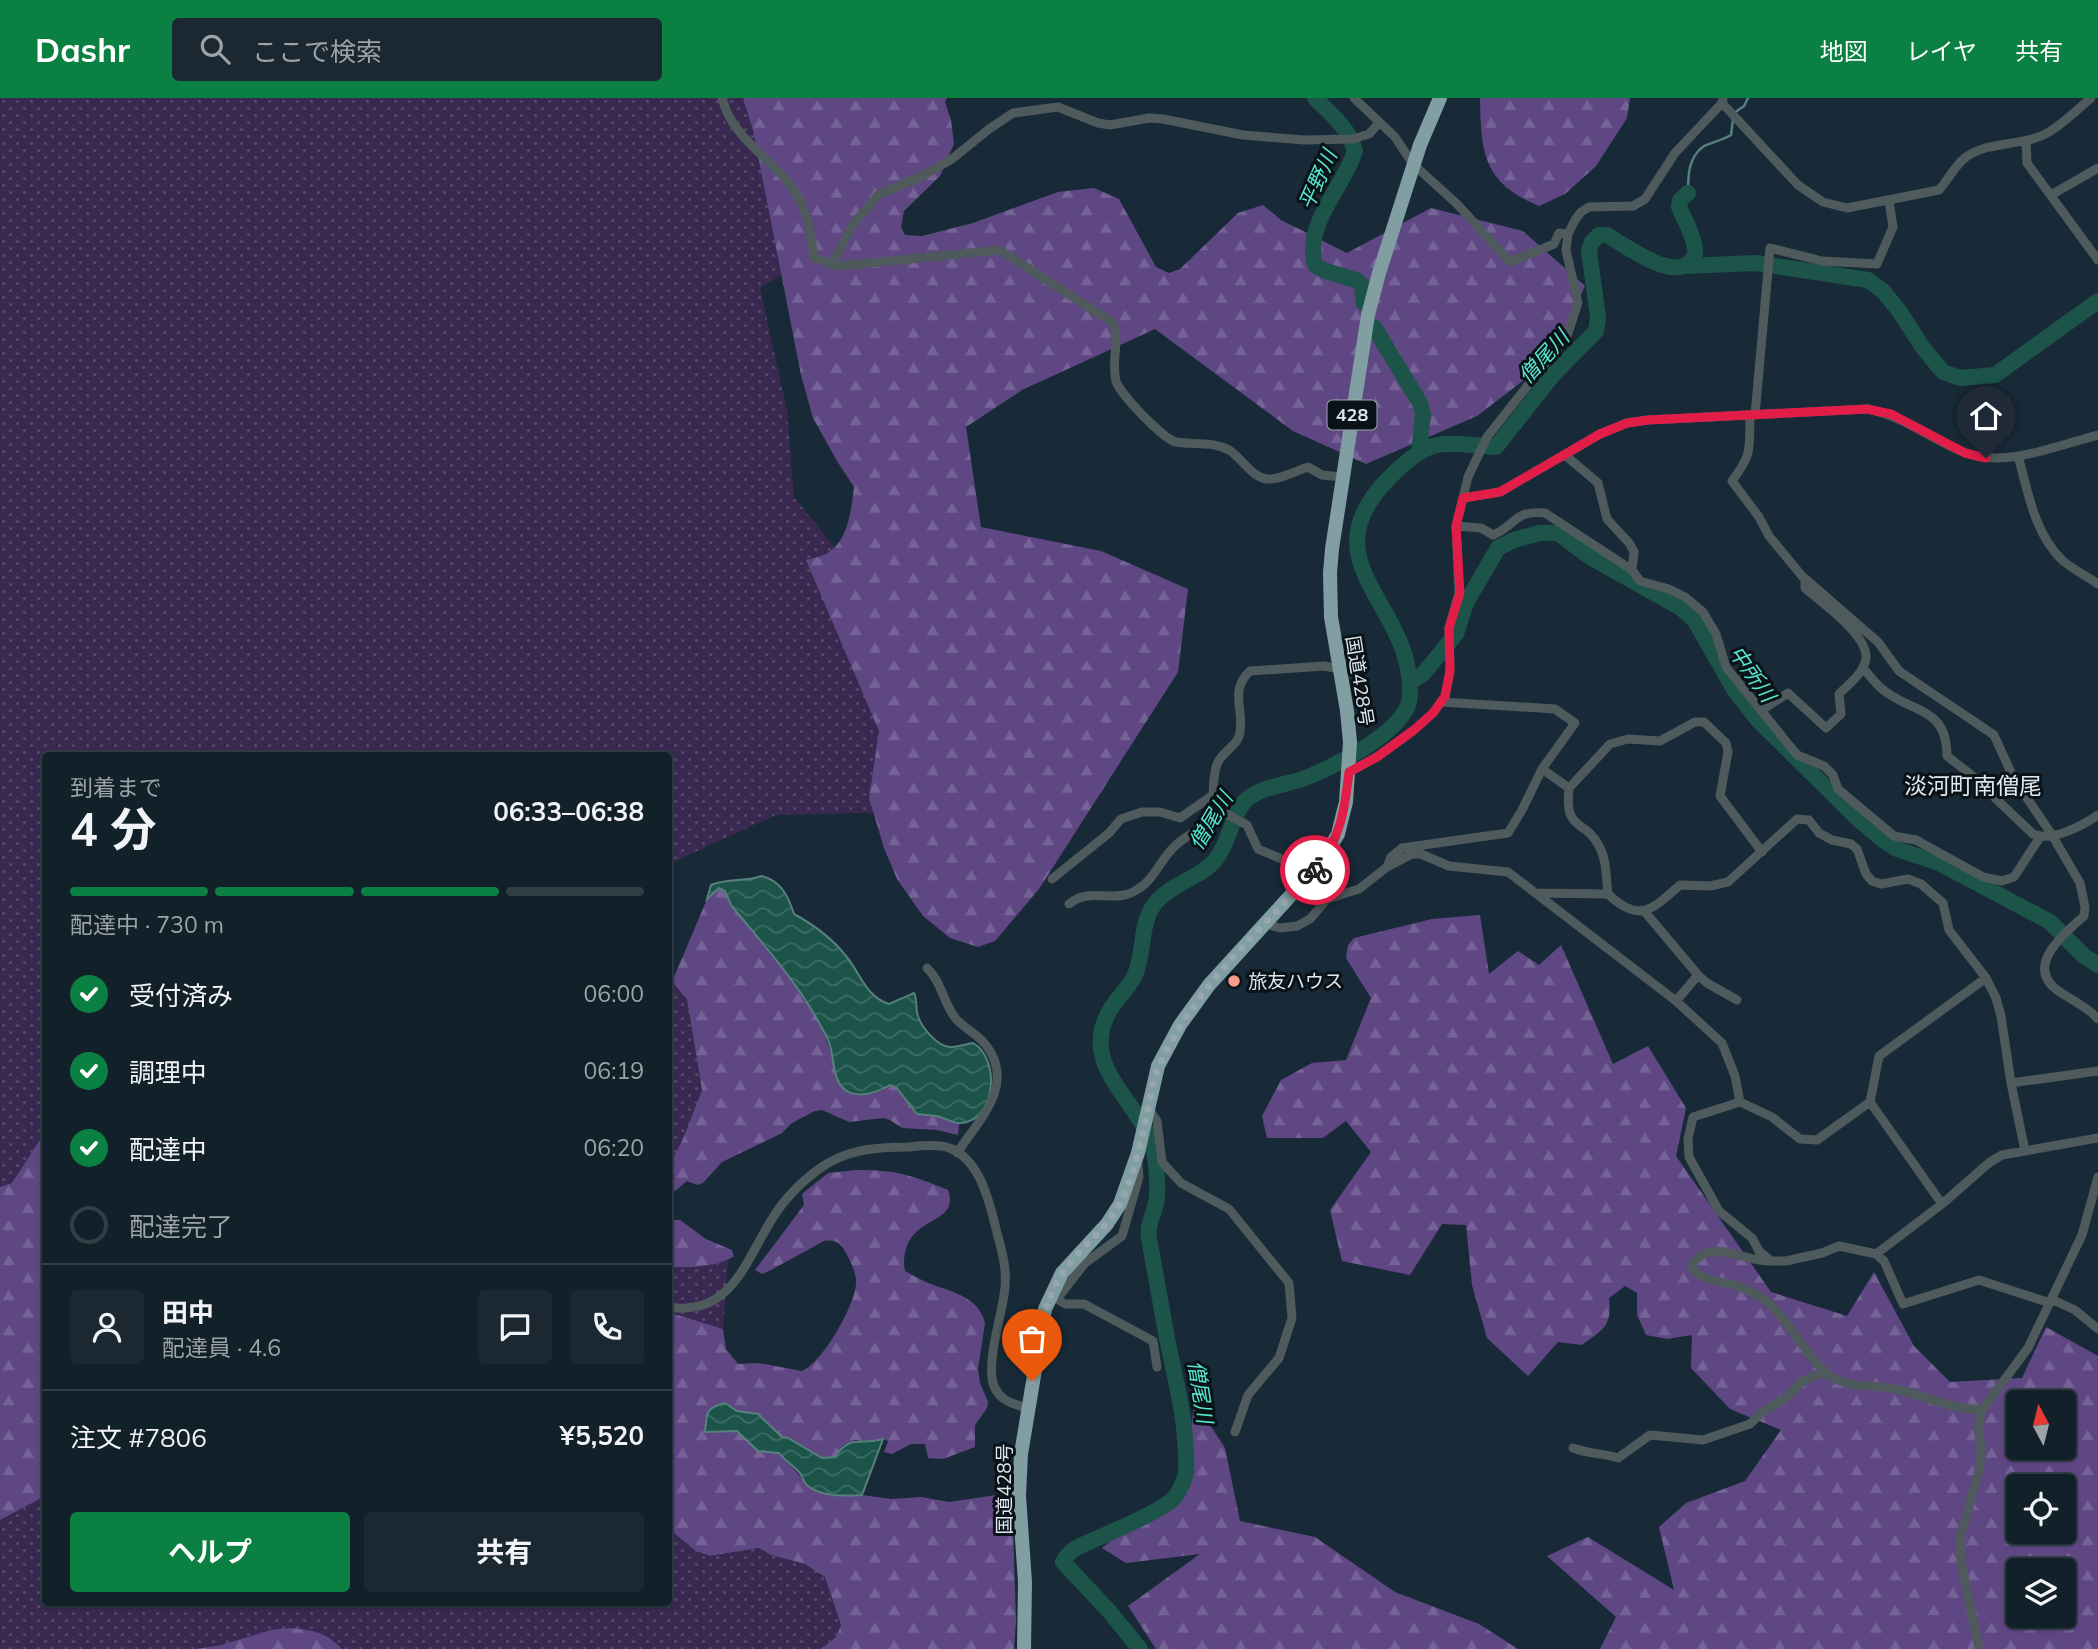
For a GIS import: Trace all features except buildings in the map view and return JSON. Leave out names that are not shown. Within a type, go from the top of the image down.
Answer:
[{"type":"highway","name":"国道428号","points":[[1024,1649],[1025,1582],[1019,1496],[1021,1454],[1041,1329],[1062,1273],[1107,1224],[1120,1204],[1138,1153],[1158,1066],[1180,1025],[1209,985],[1322,862],[1338,834],[1346,802],[1350,765],[1348,710],[1331,617],[1330,573],[1342,477],[1368,315],[1413,164],[1440,98]]},
{"type":"street","points":[[722,98],[731,121],[744,139],[799,197],[814,258],[832,265],[1000,250],[1113,323],[1117,334],[1116,381],[1121,391],[1163,436],[1173,442],[1203,443],[1228,450],[1259,477],[1270,480],[1308,467],[1322,475],[1342,477]]},
{"type":"street","points":[[1354,98],[1395,137],[1413,164],[1457,204],[1510,262],[1554,244],[1559,233],[1568,234]]},
{"type":"street","points":[[1350,765],[1377,757],[1433,713],[1445,696],[1450,671],[1449,628],[1460,593],[1456,526],[1468,477],[1487,437],[1567,336],[1578,303],[1566,250],[1568,234],[1581,212],[1589,207],[1633,205],[1646,199],[1675,153],[1722,101],[1798,185],[1823,202],[1847,208],[1939,190],[1967,156],[2048,133],[2091,98]]},
{"type":"street","points":[[832,265],[852,226],[878,195],[922,177],[953,159],[1013,113],[1058,107],[1098,124],[1163,119],[1243,135],[1304,140],[1353,139],[1369,134],[1379,123]]},
{"type":"street","points":[[2026,141],[2027,163],[2098,260]]},
{"type":"street","points":[[2051,195],[2098,167]]},
{"type":"street","points":[[1889,201],[1893,227],[1877,264],[1822,261],[1770,248],[1749,453],[1747,461],[1732,481],[1759,517],[1769,536],[1805,579],[1878,642],[1899,671],[1994,735],[2014,779],[2080,883],[2084,916],[2071,927],[2044,960],[2046,980],[2098,1019]]},
{"type":"street","points":[[1463,498],[1500,492],[1600,434],[1627,423],[1867,409],[1891,414],[1965,453],[1986,458],[2018,456],[2098,435]]},
{"type":"street","points":[[1565,455],[1598,483],[1608,519],[1630,544],[1634,561],[1632,570]]},
{"type":"street","points":[[2018,456],[2036,520],[2045,538],[2062,560],[2098,584]]},
{"type":"street","points":[[1456,526],[1481,528],[1493,535],[1502,531],[1517,516],[1531,512],[1545,513],[1632,570],[1640,581],[1669,589],[1685,597],[1703,612],[1716,634],[1726,667],[1797,755],[1824,766],[1833,775],[1838,789],[1894,836],[1916,841],[1983,877],[2002,881],[2014,877],[2040,837]]},
{"type":"street","points":[[1762,710],[1788,693],[1826,729],[1841,714],[1839,694],[1863,668],[1866,660],[1865,649],[1858,638],[1805,588],[1805,579]]},
{"type":"street","points":[[1327,899],[1308,877],[1283,860],[1258,849],[1247,825],[1225,813],[1213,795],[1218,762],[1239,739],[1241,733],[1239,683],[1250,671],[1324,666],[1340,668]]},
{"type":"street","points":[[1863,668],[1882,689],[1931,715],[1947,738],[1947,756],[1988,788],[2033,834],[2040,837],[2052,835],[2082,826],[2098,816]]},
{"type":"street","points":[[1387,867],[1391,857],[1402,848],[1508,833],[1542,769],[1575,723],[1555,709],[1441,702]]},
{"type":"street","points":[[1762,852],[1720,796],[1728,752],[1726,743],[1703,722],[1695,723],[1660,741],[1628,739],[1610,744],[1569,788],[1573,821],[1589,832],[1603,855],[1608,894],[1620,906],[1631,911],[1645,912],[1680,884],[1720,886],[1728,882],[1762,852],[1797,819],[1809,820],[1819,833],[1832,840],[1851,844],[1857,849],[1866,874],[1872,881],[1881,884],[1908,879],[1921,884],[1943,903],[1949,930],[1986,978],[2001,1016],[2025,1151]]},
{"type":"street","points":[[1542,769],[1569,788]]},
{"type":"street","points":[[1052,879],[1109,833],[1121,819],[1142,812],[1160,812],[1180,818],[1213,795]]},
{"type":"street","points":[[1069,904],[1085,894],[1121,897],[1134,892],[1154,877],[1166,855],[1175,846],[1225,813]]},
{"type":"street","points":[[1265,925],[1280,928],[1297,926],[1310,919],[1327,899],[1359,889],[1387,867],[1412,855],[1421,854],[1449,866],[1508,872],[1676,1001],[1722,1043],[1735,1076],[1740,1102]]},
{"type":"street","points":[[1535,892],[1608,894]]},
{"type":"street","points":[[1645,912],[1698,975],[1737,1000]]},
{"type":"street","points":[[927,968],[938,981],[957,1020],[979,1037],[994,1059],[997,1086],[993,1100],[985,1116],[957,1153]]},
{"type":"street","points":[[1676,1001],[1698,975]]},
{"type":"street","points":[[1771,1261],[1759,1251],[1752,1238],[1719,1211],[1689,1157],[1688,1139],[1693,1117],[1740,1102],[1772,1117],[1800,1139],[1818,1140],[1870,1102],[1879,1056],[1986,978]]},
{"type":"street","points":[[2011,1083],[2098,1071]]},
{"type":"street","points":[[1870,1102],[1942,1204]]},
{"type":"street","points":[[1148,1111],[1157,1121],[1162,1161],[1181,1183],[1229,1209],[1289,1283],[1292,1318],[1279,1357],[1248,1395],[1235,1432]]},
{"type":"street","points":[[1876,1254],[2002,1155],[2098,1138]]},
{"type":"street","points":[[672,1308],[684,1310],[702,1308],[720,1297],[745,1267],[772,1218],[788,1198],[828,1163],[844,1155],[874,1147],[940,1146],[957,1153],[974,1170],[987,1195],[1005,1269],[1006,1286],[991,1368],[992,1378],[1000,1396],[1010,1403],[1027,1408]]},
{"type":"street","points":[[1979,1649],[1961,1562],[1960,1538],[1980,1467],[1978,1428],[1982,1409],[2028,1348],[2082,1235],[2098,1177]]},
{"type":"street","points":[[1982,1409],[1951,1407],[1891,1388],[1843,1383],[1825,1372],[1765,1300],[1741,1287],[1701,1277],[1691,1266],[1698,1256],[1709,1251],[1786,1261],[1839,1246],[1876,1254],[1884,1261],[1903,1304],[1979,1280],[2075,1310],[2098,1329]]},
{"type":"street","points":[[1054,1297],[1065,1304],[1084,1304],[1153,1341],[1157,1367]]},
{"type":"street","points":[[1573,1448],[1618,1458],[1650,1435],[1703,1440],[1751,1424],[1762,1412],[1786,1398],[1801,1382],[1825,1372]]},
{"type":"shaded area","points":[[0,98],[766,98],[812,255],[760,288],[787,411],[794,497],[866,586],[938,811],[776,815],[672,863],[672,752],[42,752],[42,1606],[672,1606],[672,1531],[696,1551],[710,1556],[759,1548],[771,1555],[805,1564],[825,1577],[841,1625],[836,1637],[821,1649],[342,1649],[334,1640],[271,1630],[197,1649],[0,1649]]},
{"type":"shaded area","points":[[672,982],[687,999],[702,1090],[673,1158]]},
{"type":"shaded area","points":[[728,1261],[723,1329],[672,1315],[672,1267],[685,1268]]},
{"type":"green space","points":[[743,98],[947,98],[945,102],[954,144],[940,176],[904,211],[901,227],[905,235],[922,236],[973,223],[1058,192],[1094,188],[1119,199],[1156,267],[1169,273],[1180,269],[1238,213],[1263,205],[1281,220],[1347,253],[1431,208],[1523,231],[1585,286],[1553,358],[1477,416],[1366,464],[1293,431],[1155,329],[1022,390],[966,427],[981,527],[1101,551],[1188,589],[1178,672],[1039,889],[995,941],[978,947],[950,938],[923,916],[897,879],[884,848],[869,798],[879,731],[806,560],[828,553],[840,540],[848,523],[854,487],[813,418],[801,375],[753,130]]},
{"type":"green space","points":[[1480,98],[1630,98],[1627,118],[1596,166],[1565,194],[1539,206],[1506,187],[1489,164],[1484,150]]},
{"type":"green space","points":[[719,888],[725,891],[731,905],[781,964],[822,1030],[836,1079],[878,1092],[890,1085],[896,1087],[917,1114],[939,1117],[959,1124],[958,1135],[937,1130],[902,1128],[883,1118],[849,1122],[822,1110],[815,1111],[792,1123],[782,1133],[722,1162],[703,1183],[697,1185],[687,1181],[675,1191],[672,1190],[672,1158],[682,1141],[702,1090],[687,999],[672,982],[707,899]]},
{"type":"green space","points":[[1480,915],[1489,974],[1518,951],[1539,965],[1561,945],[1613,1064],[1648,1046],[1686,1108],[1676,1156],[1771,1292],[1847,1316],[1874,1272],[1914,1346],[1950,1382],[2022,1378],[2046,1327],[2098,1356],[2098,1649],[1600,1649],[1616,1617],[1547,1556],[1588,1537],[1674,1590],[1659,1527],[1686,1503],[1745,1481],[1781,1430],[1730,1409],[1691,1368],[1692,1335],[1667,1339],[1646,1335],[1637,1315],[1637,1293],[1625,1286],[1609,1298],[1609,1315],[1601,1331],[1582,1345],[1558,1342],[1528,1376],[1487,1338],[1472,1285],[1466,1225],[1442,1224],[1410,1275],[1342,1261],[1330,1210],[1371,1152],[1346,1121],[1323,1138],[1267,1138],[1262,1116],[1281,1080],[1312,1063],[1346,1060],[1371,998],[1346,958],[1348,945],[1354,938],[1432,919]]},
{"type":"green space","points":[[42,1137],[42,1498],[0,1520],[0,1187],[12,1183]]},
{"type":"green space","points":[[882,1171],[903,1174],[948,1190],[948,1208],[911,1238],[904,1265],[905,1271],[915,1277],[971,1301],[982,1314],[985,1323],[978,1369],[980,1383],[988,1402],[975,1425],[975,1447],[943,1459],[928,1458],[925,1444],[911,1444],[892,1454],[884,1452],[888,1441],[883,1439],[868,1444],[856,1440],[843,1445],[835,1457],[823,1459],[782,1437],[758,1414],[737,1411],[725,1403],[705,1431],[738,1431],[758,1451],[779,1453],[805,1485],[848,1496],[892,1499],[921,1497],[949,1502],[1003,1494],[1012,1497],[1016,1621],[1014,1649],[821,1649],[836,1637],[841,1625],[825,1577],[805,1564],[771,1555],[759,1548],[710,1556],[696,1551],[672,1531],[672,1314],[723,1329],[726,1349],[738,1364],[759,1363],[802,1371],[810,1366],[829,1344],[852,1301],[856,1279],[851,1262],[840,1244],[824,1241],[762,1274],[755,1270],[804,1205],[802,1194],[828,1173]]},
{"type":"green space","points":[[672,1220],[680,1220],[706,1239],[732,1250],[734,1256],[728,1260],[693,1267],[672,1267]]},
{"type":"green space","points":[[1195,1402],[1225,1448],[1240,1521],[1315,1537],[1395,1592],[1479,1624],[1518,1649],[1156,1649],[1128,1606],[1200,1554],[1126,1563],[1102,1548],[1181,1486]]},
{"type":"green space","points":[[291,1628],[319,1633],[342,1649],[197,1649],[271,1630]]},
{"type":"water","points":[[762,876],[775,882],[783,890],[794,914],[822,932],[841,949],[874,996],[889,1004],[914,993],[920,1020],[935,1040],[950,1047],[973,1043],[982,1051],[988,1061],[991,1088],[982,1111],[973,1119],[956,1123],[937,1116],[917,1114],[896,1087],[890,1085],[861,1094],[844,1089],[835,1072],[828,1040],[796,986],[731,905],[725,891],[719,888],[707,899],[711,885]]},
{"type":"water","points":[[725,1403],[737,1411],[758,1414],[782,1437],[822,1458],[835,1457],[851,1443],[883,1439],[862,1495],[834,1495],[813,1490],[779,1453],[758,1451],[737,1431],[705,1432],[710,1409]]},
{"type":"waterway","name":"平野川","points":[[1315,98],[1344,129],[1355,151],[1320,220],[1313,250],[1315,265],[1358,281],[1362,285],[1364,303]]},
{"type":"waterway","points":[[1734,113],[1744,106],[1748,98]]},
{"type":"waterway","points":[[1688,193],[1689,174],[1695,156],[1704,146],[1731,135],[1733,119]]},
{"type":"waterway","name":"僧尾川","points":[[1140,1649],[1063,1562],[1069,1553],[1078,1547],[1170,1502],[1179,1490],[1186,1472],[1181,1409],[1149,1238],[1157,1197],[1154,1152],[1150,1138],[1106,1068],[1101,1037],[1105,1020],[1138,968],[1151,909],[1171,889],[1203,871],[1216,859],[1237,813],[1246,800],[1267,789],[1308,777],[1349,757],[1392,727],[1408,705],[1409,679],[1402,648],[1366,577],[1358,555],[1358,531],[1367,505],[1404,463],[1428,448],[1450,444],[1496,447],[1552,376],[1596,331],[1598,318],[1589,250],[1599,235],[1607,235],[1636,253],[1661,264],[1682,267],[1690,262],[1695,254],[1694,243],[1679,207],[1680,200],[1688,193]]},
{"type":"waterway","name":"僧尾川","points":[[1686,266],[1755,263],[1868,280],[1883,291],[1943,372],[1960,378],[1995,375],[2098,301]]},
{"type":"waterway","name":"平野川","points":[[1374,327],[1420,403],[1423,414],[1419,452]]},
{"type":"waterway","name":"中所川","points":[[1410,682],[1423,674],[1456,634],[1466,603],[1498,548],[1539,533],[1558,533],[1590,557],[1681,608],[1695,621],[1735,691],[1758,720],[1858,819],[1883,840],[1897,849],[1939,863],[2050,922],[2084,956],[2098,965]]},
{"type":"way so far","points":[[1032,1381],[1045,1309],[1062,1273],[1107,1224],[1120,1204],[1138,1153],[1158,1066],[1180,1025],[1209,985],[1315,870]]},
{"type":"place","name":"旅友ハウス","points":[[1234,981]]},
{"type":"district","name":"淡河町南僧尾","points":[[1973,786]]},
{"type":"route","points":[[1315,870],[1338,834],[1346,802],[1349,772],[1377,757],[1414,730],[1433,713],[1445,696],[1450,671],[1449,628],[1460,593],[1456,526],[1463,498],[1500,492],[1600,434],[1627,423],[1648,420],[1867,409],[1891,414],[1965,453],[1986,458]]}]
